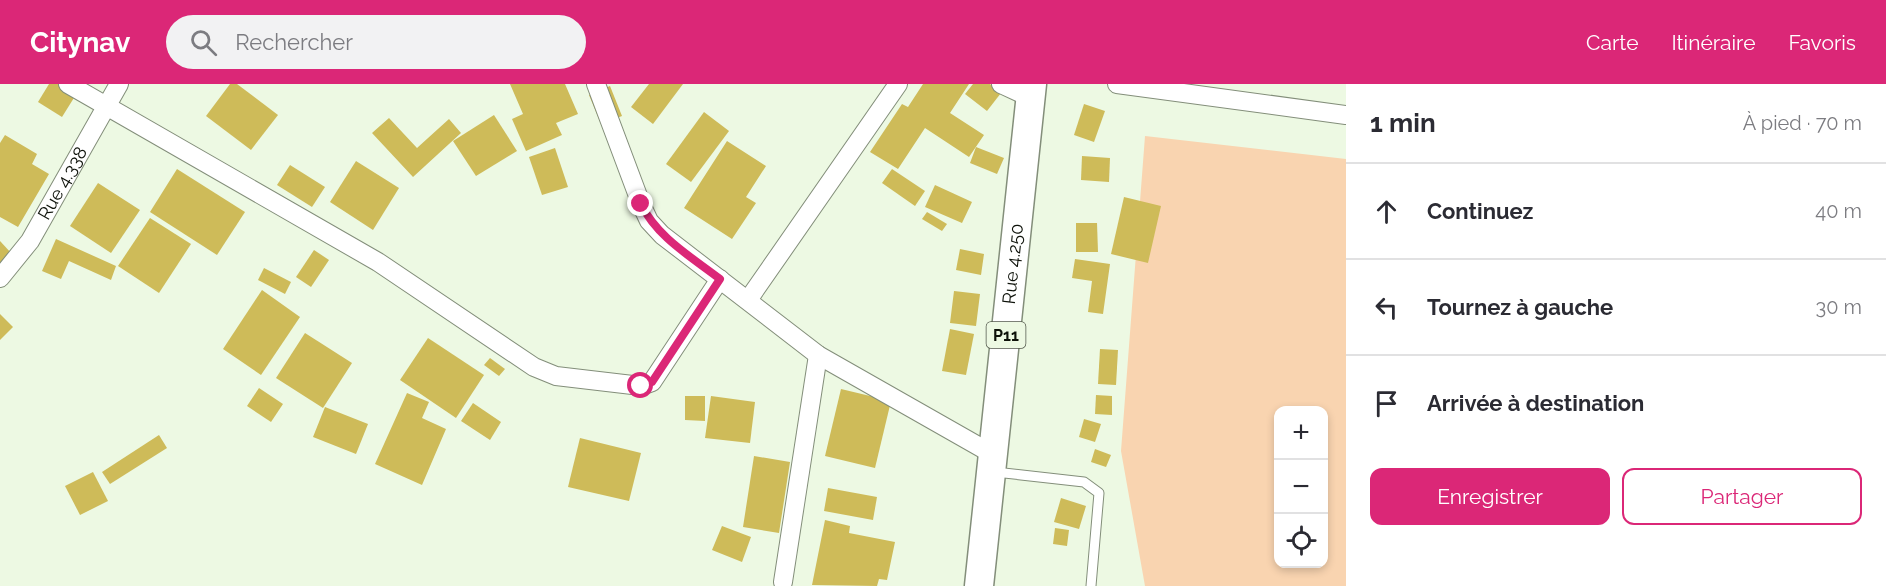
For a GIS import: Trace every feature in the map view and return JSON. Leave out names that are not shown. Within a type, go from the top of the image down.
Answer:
[{"type":"main road","name":"Rue 4.250","points":[[979,586],[1030,91]]},
{"type":"street","points":[[68,84],[378,262],[534,367],[556,376],[641,386],[652,382],[720,279]]},
{"type":"street","name":"Rue 4.338","points":[[0,278],[30,241],[119,84]]},
{"type":"street","points":[[596,84],[649,221],[662,235],[818,355],[993,463]]},
{"type":"street","points":[[747,300],[898,84]]},
{"type":"street","points":[[1001,84],[1030,91]]},
{"type":"street","points":[[1116,84],[1346,115]]},
{"type":"street","points":[[783,582],[818,355]]},
{"type":"lane","points":[[993,463],[1084,482],[1099,493],[1091,586]]},
{"type":"shaded area","points":[[1145,136],[1346,159],[1346,586],[1145,586],[1121,451]]},
{"type":"building","points":[[49,84],[63,84],[77,93],[62,117],[38,102]]},
{"type":"building","points":[[230,84],[237,84],[278,115],[251,150],[206,116]]},
{"type":"building","points":[[510,84],[565,84],[578,114],[556,123],[562,135],[526,151],[512,119],[523,114]]},
{"type":"building","points":[[649,84],[683,84],[653,124],[631,107]]},
{"type":"building","points":[[923,84],[969,84],[950,113],[984,135],[969,157],[925,128],[898,169],[870,152],[902,104],[908,107]]},
{"type":"building","points":[[973,84],[990,84],[1001,93],[987,111],[965,94]]},
{"type":"building","points":[[610,86],[622,116],[601,124],[589,95]]},
{"type":"building","points":[[1084,104],[1105,111],[1094,142],[1074,135]]},
{"type":"building","points":[[704,112],[729,131],[691,182],[666,164]]},
{"type":"building","points":[[494,115],[517,151],[476,176],[453,141]]},
{"type":"building","points":[[389,118],[417,148],[449,119],[461,133],[413,177],[372,133]]},
{"type":"building","points":[[5,135],[37,154],[32,164],[49,174],[18,227],[0,217],[0,143]]},
{"type":"building","points":[[727,141],[766,166],[746,197],[756,203],[732,239],[684,208]]},
{"type":"building","points":[[976,147],[1004,158],[997,174],[970,163]]},
{"type":"building","points":[[555,148],[568,187],[542,195],[529,157]]},
{"type":"building","points":[[1082,156],[1110,158],[1109,182],[1081,180]]},
{"type":"building","points":[[356,161],[399,188],[373,230],[330,202]]},
{"type":"building","points":[[290,165],[325,187],[312,207],[277,185]]},
{"type":"building","points":[[177,169],[245,212],[217,255],[150,212]]},
{"type":"building","points":[[892,169],[925,191],[915,206],[882,183]]},
{"type":"building","points":[[98,183],[140,210],[111,253],[70,226]]},
{"type":"building","points":[[935,185],[972,202],[962,223],[925,207]]},
{"type":"building","points":[[1124,197],[1161,206],[1148,263],[1111,254]]},
{"type":"building","points":[[927,212],[947,224],[942,231],[922,219]]},
{"type":"building","points":[[150,218],[191,244],[159,293],[118,266]]},
{"type":"building","points":[[1076,223],[1097,223],[1098,252],[1076,252]]},
{"type":"building","points":[[56,239],[116,266],[111,280],[69,261],[61,279],[42,271]]},
{"type":"building","points":[[0,241],[12,254],[0,264]]},
{"type":"building","points":[[960,249],[984,254],[981,275],[956,270]]},
{"type":"building","points":[[314,250],[329,260],[311,287],[296,277]]},
{"type":"building","points":[[1075,259],[1110,264],[1103,314],[1088,312],[1092,281],[1072,278]]},
{"type":"building","points":[[264,268],[291,282],[285,294],[258,280]]},
{"type":"building","points":[[262,290],[300,317],[261,375],[223,349]]},
{"type":"building","points":[[954,291],[980,294],[976,326],[950,323]]},
{"type":"building","points":[[0,314],[13,327],[0,340]]},
{"type":"building","points":[[950,329],[974,334],[966,375],[942,371]]},
{"type":"building","points":[[305,333],[352,363],[323,408],[276,378]]},
{"type":"building","points":[[428,338],[484,375],[456,418],[400,380]]},
{"type":"building","points":[[1100,349],[1118,350],[1116,385],[1098,384]]},
{"type":"building","points":[[490,358],[505,369],[499,376],[484,365]]},
{"type":"building","points":[[259,388],[283,404],[271,422],[247,406]]},
{"type":"building","points":[[841,389],[891,401],[875,468],[825,456]]},
{"type":"building","points":[[407,393],[429,402],[422,418],[446,429],[422,485],[375,464]]},
{"type":"building","points":[[1096,395],[1112,396],[1112,415],[1095,414]]},
{"type":"building","points":[[685,396],[705,396],[705,421],[685,420]]},
{"type":"building","points":[[711,396],[755,402],[750,443],[705,438]]},
{"type":"building","points":[[473,403],[501,422],[490,440],[461,421]]},
{"type":"building","points":[[325,407],[368,424],[356,454],[313,437]]},
{"type":"building","points":[[1084,419],[1101,424],[1095,442],[1079,437]]},
{"type":"building","points":[[159,435],[167,448],[110,484],[102,472]]},
{"type":"building","points":[[580,438],[641,453],[629,501],[568,487]]},
{"type":"building","points":[[1095,449],[1111,455],[1106,467],[1091,462]]},
{"type":"building","points":[[754,456],[790,462],[779,533],[743,527]]},
{"type":"building","points":[[93,472],[108,501],[80,515],[65,486]]},
{"type":"building","points":[[828,488],[877,497],[873,520],[824,511]]},
{"type":"building","points":[[1061,498],[1086,506],[1079,529],[1054,522]]},
{"type":"building","points":[[825,520],[850,526],[849,533],[895,542],[887,580],[879,579],[877,586],[812,585]]},
{"type":"building","points":[[722,526],[751,537],[742,562],[712,550]]},
{"type":"building","points":[[1055,528],[1069,530],[1067,546],[1053,544]]},
{"type":"route","points":[[641,204],[649,221],[662,235],[720,279],[652,382],[641,386]]}]
